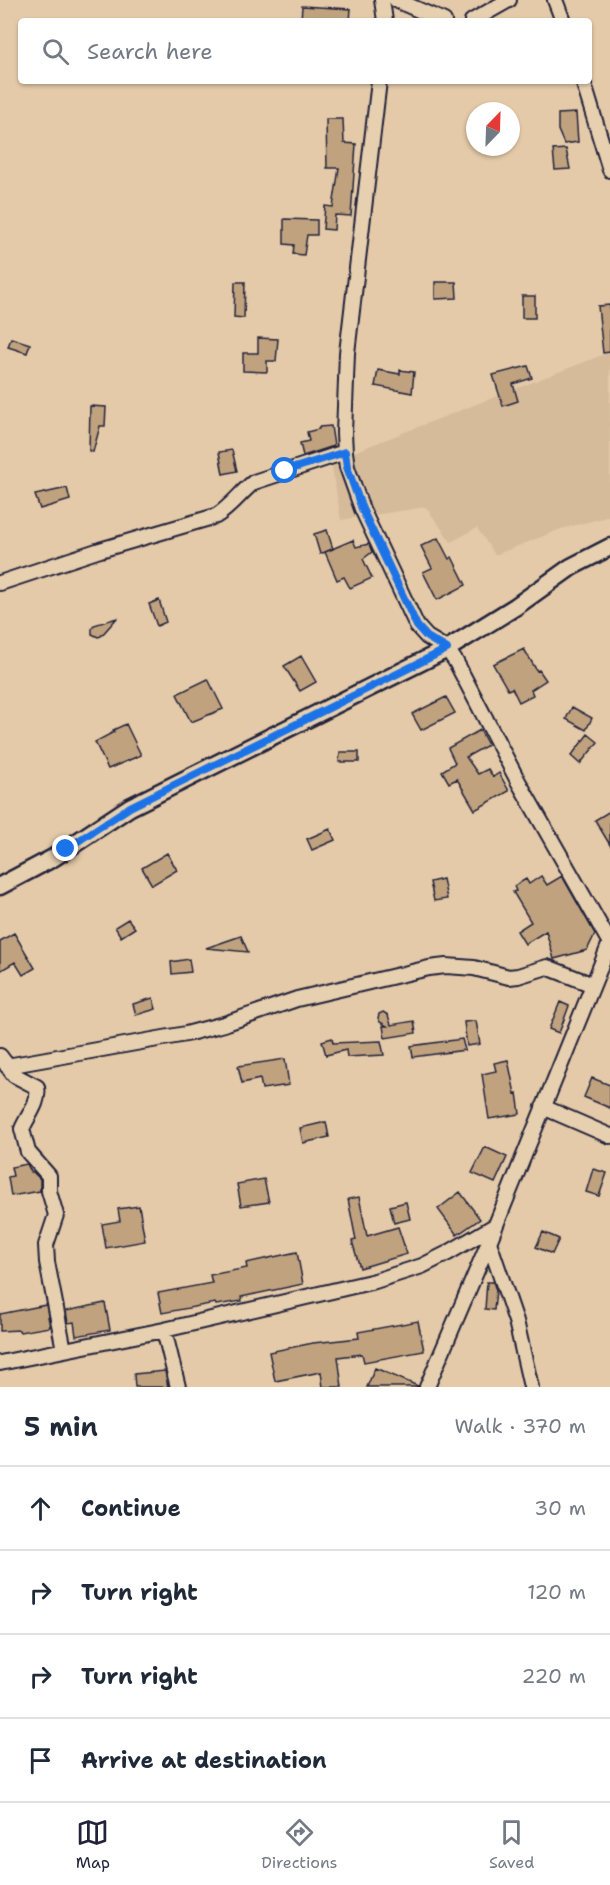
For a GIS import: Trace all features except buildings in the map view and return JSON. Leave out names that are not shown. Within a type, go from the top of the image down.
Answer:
[{"type":"main road","points":[[0,886],[53,858],[130,807],[447,649],[515,607],[571,567],[610,547]]},
{"type":"street","points":[[382,0],[385,18]]},
{"type":"street","points":[[396,0],[437,18]]},
{"type":"street","points":[[477,18],[509,0]]},
{"type":"street","points":[[555,0],[562,18]]},
{"type":"street","points":[[379,84],[347,353],[344,433],[347,467],[362,509],[417,626],[427,637],[447,649],[465,677],[518,781],[610,943],[496,1226],[427,1387]]},
{"type":"street","points":[[584,84],[610,170]]},
{"type":"street","points":[[0,583],[100,550],[216,516],[254,482],[345,452]]},
{"type":"street","points":[[64,1350],[47,1262],[46,1245],[56,1215],[49,1191],[49,1176],[35,1163],[28,1152],[22,1129],[36,1101],[37,1087],[14,1075],[3,1061],[186,1034],[225,1024],[297,999],[429,968],[446,966],[474,968],[518,976],[547,967],[593,985]]},
{"type":"street","points":[[543,1107],[610,1136]]},
{"type":"street","points":[[0,1363],[164,1330],[375,1281],[440,1257],[496,1226]]},
{"type":"street","points":[[489,1242],[516,1321],[531,1387]]},
{"type":"street","points":[[164,1330],[178,1387]]},
{"type":"shaded area","points":[[610,352],[610,516],[561,529],[495,555],[477,528],[451,542],[426,507],[341,520],[331,461]]},
{"type":"route","points":[[66,849],[130,807],[447,649],[427,637],[417,626],[352,485],[345,452],[285,471]]}]
